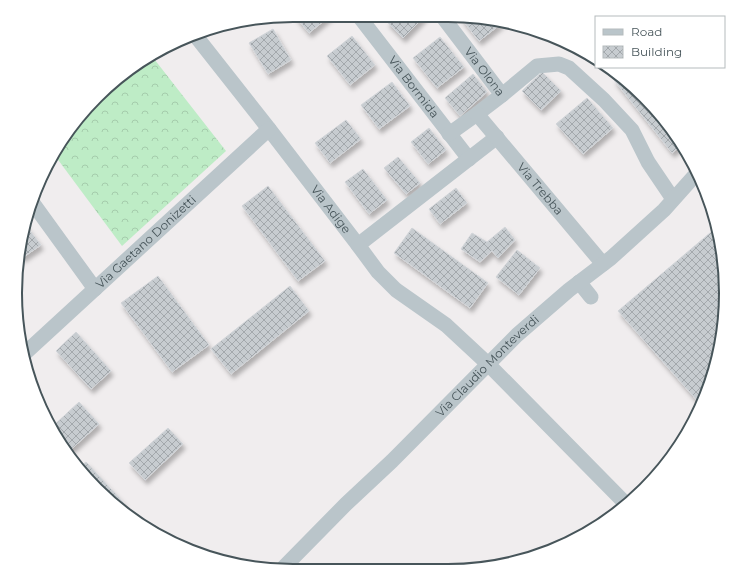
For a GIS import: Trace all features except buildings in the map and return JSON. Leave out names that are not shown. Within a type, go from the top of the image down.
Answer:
[{"type":"street","name":"Via Bormida","points":[[363,22],[469,159]]},
{"type":"street","name":"Via Olona","points":[[447,22],[502,95],[449,134]]},
{"type":"street","name":"Via Adige","points":[[198,39],[358,245],[497,137]]},
{"type":"street","points":[[502,95],[537,66],[559,64],[569,68],[604,100],[632,130],[648,162],[673,199]]},
{"type":"street","name":"Via Trebba","points":[[477,114],[603,264]]},
{"type":"street","name":"Via Gaetano Donizetti","points":[[28,350],[269,129]]},
{"type":"street","name":"Via Claudio Monteverdi","points":[[287,564],[517,335],[579,282],[611,258],[649,224],[693,177]]},
{"type":"street","points":[[36,207],[95,289]]},
{"type":"street","points":[[358,245],[378,272],[396,290],[446,325],[585,455],[623,500]]},
{"type":"street","points":[[579,282],[591,297]]},
{"type":"green space","points":[[155,60],[226,151],[122,246],[57,159],[78,128],[101,101],[128,78]]}]
